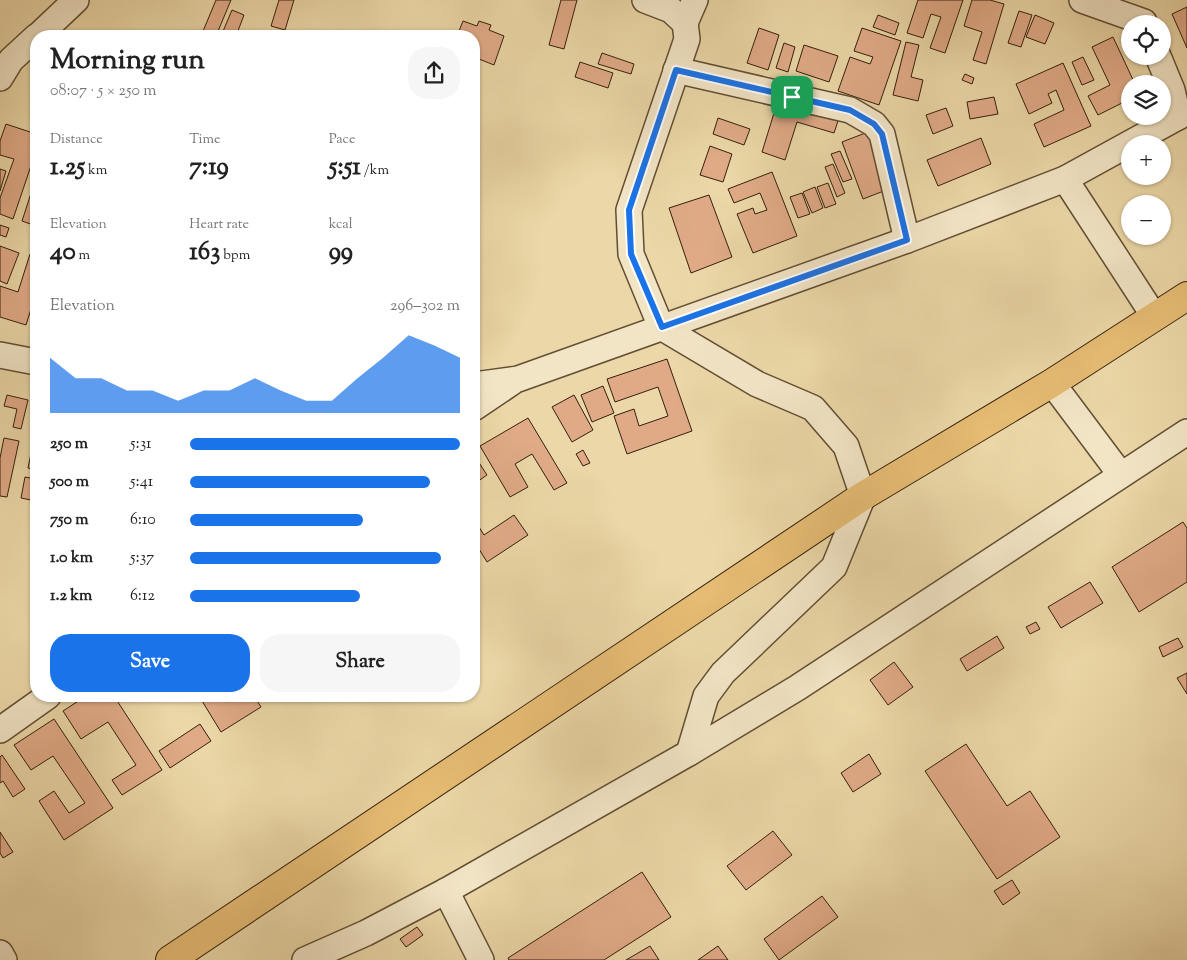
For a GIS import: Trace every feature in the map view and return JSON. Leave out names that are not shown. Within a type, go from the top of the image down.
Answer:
[{"type":"highway","points":[[170,960],[863,496],[1052,383],[1187,296]]},
{"type":"street","points":[[44,30],[76,0]]},
{"type":"street","points":[[645,0],[671,10],[685,23]]},
{"type":"street","points":[[689,753],[706,696],[723,673],[834,568],[863,496],[846,446],[813,408],[757,384],[662,327],[631,254],[629,210],[686,39],[685,23],[695,0]]},
{"type":"street","points":[[1082,0],[1145,15]]},
{"type":"street","points":[[0,78],[11,60],[30,43]]},
{"type":"street","points":[[480,385],[518,379],[907,240],[1065,179],[1182,115],[1162,65]]},
{"type":"street","points":[[676,70],[850,110],[874,124],[882,134],[907,240]]},
{"type":"street","points":[[1065,179],[1154,316]]},
{"type":"street","points":[[0,355],[30,361]]},
{"type":"street","points":[[480,404],[518,379]]},
{"type":"street","points":[[1052,383],[1121,475]]},
{"type":"street","points":[[305,960],[366,932],[446,891],[689,753],[797,688],[1187,432]]},
{"type":"street","points":[[0,730],[40,702]]},
{"type":"street","points":[[446,891],[481,960]]},
{"type":"street","points":[[0,953],[4,960]]},
{"type":"building","points":[[216,0],[231,0],[218,30],[204,30]]},
{"type":"building","points":[[279,0],[294,0],[285,30],[271,26]]},
{"type":"building","points":[[561,0],[577,0],[564,49],[549,45]]},
{"type":"building","points":[[918,0],[963,0],[945,53],[930,48],[941,17],[931,14],[923,38],[907,33]]},
{"type":"building","points":[[972,0],[990,0],[1004,4],[986,64],[973,60],[982,32],[964,26]]},
{"type":"building","points":[[1187,7],[1187,48],[1172,14]]},
{"type":"building","points":[[232,10],[244,15],[238,30],[224,30]]},
{"type":"building","points":[[1019,11],[1032,15],[1021,47],[1008,43]]},
{"type":"building","points":[[878,15],[899,23],[895,35],[873,27]]},
{"type":"building","points":[[1035,15],[1054,23],[1045,44],[1026,37]]},
{"type":"building","points":[[463,21],[477,26],[479,21],[491,25],[489,30],[504,36],[494,65],[480,59],[480,30],[459,30]]},
{"type":"building","points":[[759,28],[779,35],[768,70],[747,63]]},
{"type":"building","points":[[862,28],[901,41],[879,105],[838,91],[850,57],[870,64],[873,57],[854,51]]},
{"type":"building","points":[[1113,37],[1121,54],[1121,65],[1126,65],[1131,75],[1121,75],[1121,104],[1098,115],[1088,96],[1110,85],[1092,47]]},
{"type":"building","points":[[906,42],[919,45],[911,77],[923,80],[918,101],[893,95]]},
{"type":"building","points":[[784,43],[795,47],[788,72],[776,68]]},
{"type":"building","points":[[804,45],[838,56],[829,82],[796,71]]},
{"type":"building","points":[[602,53],[634,64],[631,74],[598,64]]},
{"type":"building","points":[[1083,57],[1094,80],[1082,85],[1072,62]]},
{"type":"building","points":[[580,62],[613,73],[608,88],[575,77]]},
{"type":"building","points":[[1063,63],[1091,126],[1044,147],[1034,124],[1064,110],[1056,90],[1048,94],[1052,103],[1029,114],[1016,84]]},
{"type":"building","points":[[965,74],[974,78],[972,84],[962,80]]},
{"type":"building","points":[[994,97],[998,114],[970,119],[967,102]]},
{"type":"building","points":[[778,100],[839,118],[834,133],[797,122],[785,160],[762,152]]},
{"type":"building","points":[[946,108],[953,126],[933,134],[926,115]]},
{"type":"building","points":[[718,118],[750,129],[744,145],[713,134]]},
{"type":"building","points":[[6,124],[30,132],[30,169],[13,219],[0,214],[0,198],[14,159],[0,155],[0,141]]},
{"type":"building","points":[[873,130],[894,187],[863,199],[842,142]]},
{"type":"building","points":[[981,138],[991,164],[938,186],[927,160]]},
{"type":"building","points":[[710,146],[732,154],[723,182],[700,175]]},
{"type":"building","points":[[840,151],[852,179],[843,182],[831,154]]},
{"type":"building","points":[[833,164],[845,193],[837,197],[825,167]]},
{"type":"building","points":[[0,169],[6,171],[0,191]]},
{"type":"building","points":[[772,172],[797,236],[753,253],[737,214],[753,208],[755,214],[767,210],[760,193],[734,203],[728,189]]},
{"type":"building","points":[[828,183],[836,204],[825,208],[817,187]]},
{"type":"building","points":[[815,187],[823,208],[812,213],[803,192]]},
{"type":"building","points":[[802,193],[810,214],[798,218],[790,197]]},
{"type":"building","points":[[709,195],[732,257],[691,273],[669,208]]},
{"type":"building","points":[[30,196],[30,224],[22,221]]},
{"type":"building","points":[[0,225],[9,228],[6,237],[0,235]]},
{"type":"building","points":[[0,246],[19,253],[7,284],[0,281]]},
{"type":"building","points":[[30,254],[30,312],[26,325],[0,317],[0,286],[18,292]]},
{"type":"building","points":[[667,359],[692,431],[627,454],[614,416],[634,409],[639,426],[668,416],[658,387],[615,402],[607,379]]},
{"type":"building","points":[[603,386],[614,413],[592,422],[581,395]]},
{"type":"building","points":[[7,395],[28,400],[21,429],[13,427],[17,409],[4,406]]},
{"type":"building","points":[[574,395],[593,430],[572,442],[552,407]]},
{"type":"building","points":[[528,418],[567,483],[554,490],[532,454],[515,464],[528,487],[510,497],[480,446]]},
{"type":"building","points":[[4,438],[19,441],[7,497],[0,496],[0,458]]},
{"type":"building","points":[[583,450],[590,463],[583,466],[576,454]]},
{"type":"building","points":[[480,464],[487,475],[480,480]]},
{"type":"building","points":[[25,477],[30,478],[30,500],[21,498]]},
{"type":"building","points":[[514,515],[528,535],[487,562],[480,551],[480,529],[484,535]]},
{"type":"building","points":[[1183,522],[1187,528],[1187,582],[1139,612],[1112,567]]},
{"type":"building","points":[[1090,582],[1103,603],[1061,628],[1048,607]]},
{"type":"building","points":[[1036,622],[1040,629],[1030,634],[1026,627]]},
{"type":"building","points":[[997,636],[1004,648],[967,671],[960,659]]},
{"type":"building","points":[[1178,638],[1183,647],[1163,657],[1159,647]]},
{"type":"building","points":[[894,662],[913,687],[888,705],[870,680]]},
{"type":"building","points":[[1187,673],[1187,694],[1177,678]]},
{"type":"building","points":[[77,702],[118,702],[162,770],[122,795],[112,780],[136,765],[108,722],[81,739],[63,711]]},
{"type":"building","points":[[203,702],[258,702],[261,707],[221,732]]},
{"type":"building","points":[[54,719],[113,808],[64,840],[39,801],[54,791],[69,813],[85,803],[53,756],[31,770],[14,745]]},
{"type":"building","points":[[200,724],[211,741],[170,768],[159,751]]},
{"type":"building","points":[[966,744],[1007,806],[1030,791],[1060,837],[997,879],[925,771]]},
{"type":"building","points":[[869,754],[881,774],[853,792],[841,773]]},
{"type":"building","points":[[2,755],[25,789],[13,797],[3,781],[0,783],[0,757]]},
{"type":"building","points":[[773,831],[792,855],[746,890],[727,866]]},
{"type":"building","points":[[0,832],[13,852],[3,858],[0,853]]},
{"type":"building","points":[[642,872],[671,917],[604,960],[509,960],[508,958]]},
{"type":"building","points":[[1012,880],[1020,893],[1003,905],[994,891]]},
{"type":"building","points":[[822,896],[838,917],[779,960],[764,939]]},
{"type":"building","points":[[417,927],[423,935],[406,947],[400,939]]},
{"type":"building","points":[[650,946],[659,960],[626,960]]},
{"type":"building","points":[[718,946],[728,960],[698,960]]},
{"type":"route","points":[[676,70],[792,97],[850,110],[874,124],[882,134],[907,240],[662,327],[631,254],[629,210],[676,70]]}]
